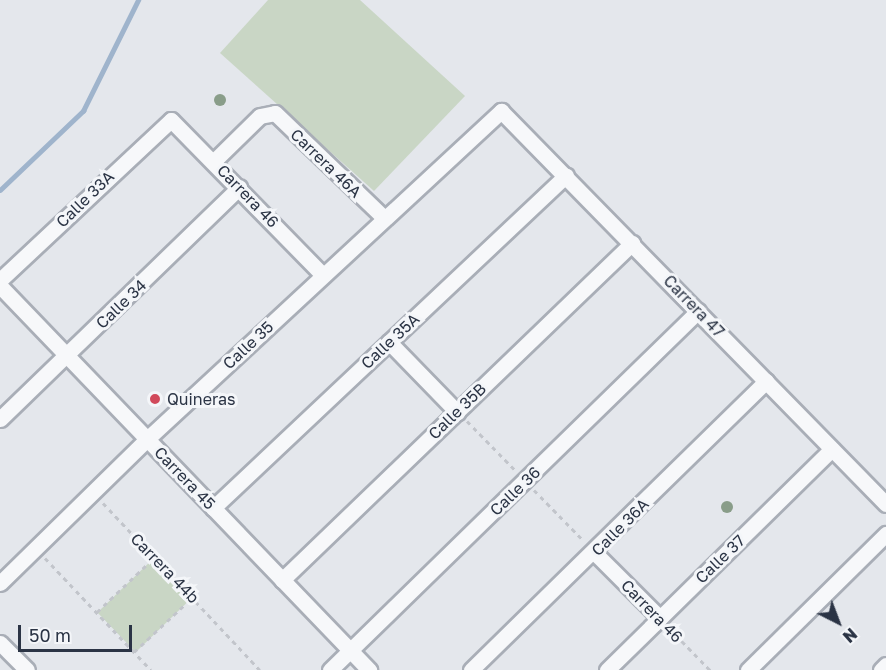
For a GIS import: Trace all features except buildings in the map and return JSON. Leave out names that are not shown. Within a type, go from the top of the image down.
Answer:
[{"type":"street","name":"Carrera 47","points":[[501,111],[886,504]]},
{"type":"street","name":"Calle 35","points":[[0,583],[147,439],[501,111]]},
{"type":"street","name":"Carrera 46A","points":[[214,161],[267,112],[274,113],[384,218]]},
{"type":"street","name":"Carrera 46","points":[[171,120],[214,161],[323,275]]},
{"type":"street","name":"Calle 33A","points":[[0,280],[171,120]]},
{"type":"street","name":"Calle 35A","points":[[213,508],[566,175]]},
{"type":"street","name":"Calle 34","points":[[0,419],[239,188]]},
{"type":"street","name":"Calle 35B","points":[[282,580],[632,243]]},
{"type":"street","name":"Carrera 45","points":[[0,286],[369,670]]},
{"type":"street","name":"Calle 36","points":[[330,670],[698,311]]},
{"type":"street","points":[[389,342],[457,412]]},
{"type":"street","name":"Calle 36A","points":[[471,670],[766,381]]},
{"type":"street","name":"Calle 37","points":[[607,670],[832,449]]},
{"type":"street","points":[[748,670],[886,534]]},
{"type":"street","name":"Carrera 46","points":[[594,552],[660,618]]},
{"type":"street","points":[[0,643],[27,670]]},
{"type":"street","points":[[881,670],[886,665]]},
{"type":"path","name":"Carrera 44b","points":[[93,492],[260,670]]},
{"type":"path","points":[[36,548],[151,670]]},
{"type":"path","points":[[97,612],[155,557]]},
{"type":"path","points":[[134,652],[193,597]]},
{"type":"path","name":"Carrera 46","points":[[660,618],[710,670]]},
{"type":"green space","points":[[268,0],[360,0],[465,96],[374,191],[220,53]]},
{"type":"green space","points":[[155,557],[193,597],[136,652],[97,613]]},
{"type":"waterway","points":[[0,190],[83,111],[138,0]]},
{"type":"place","name":"Quineras","points":[[155,399]]}]
